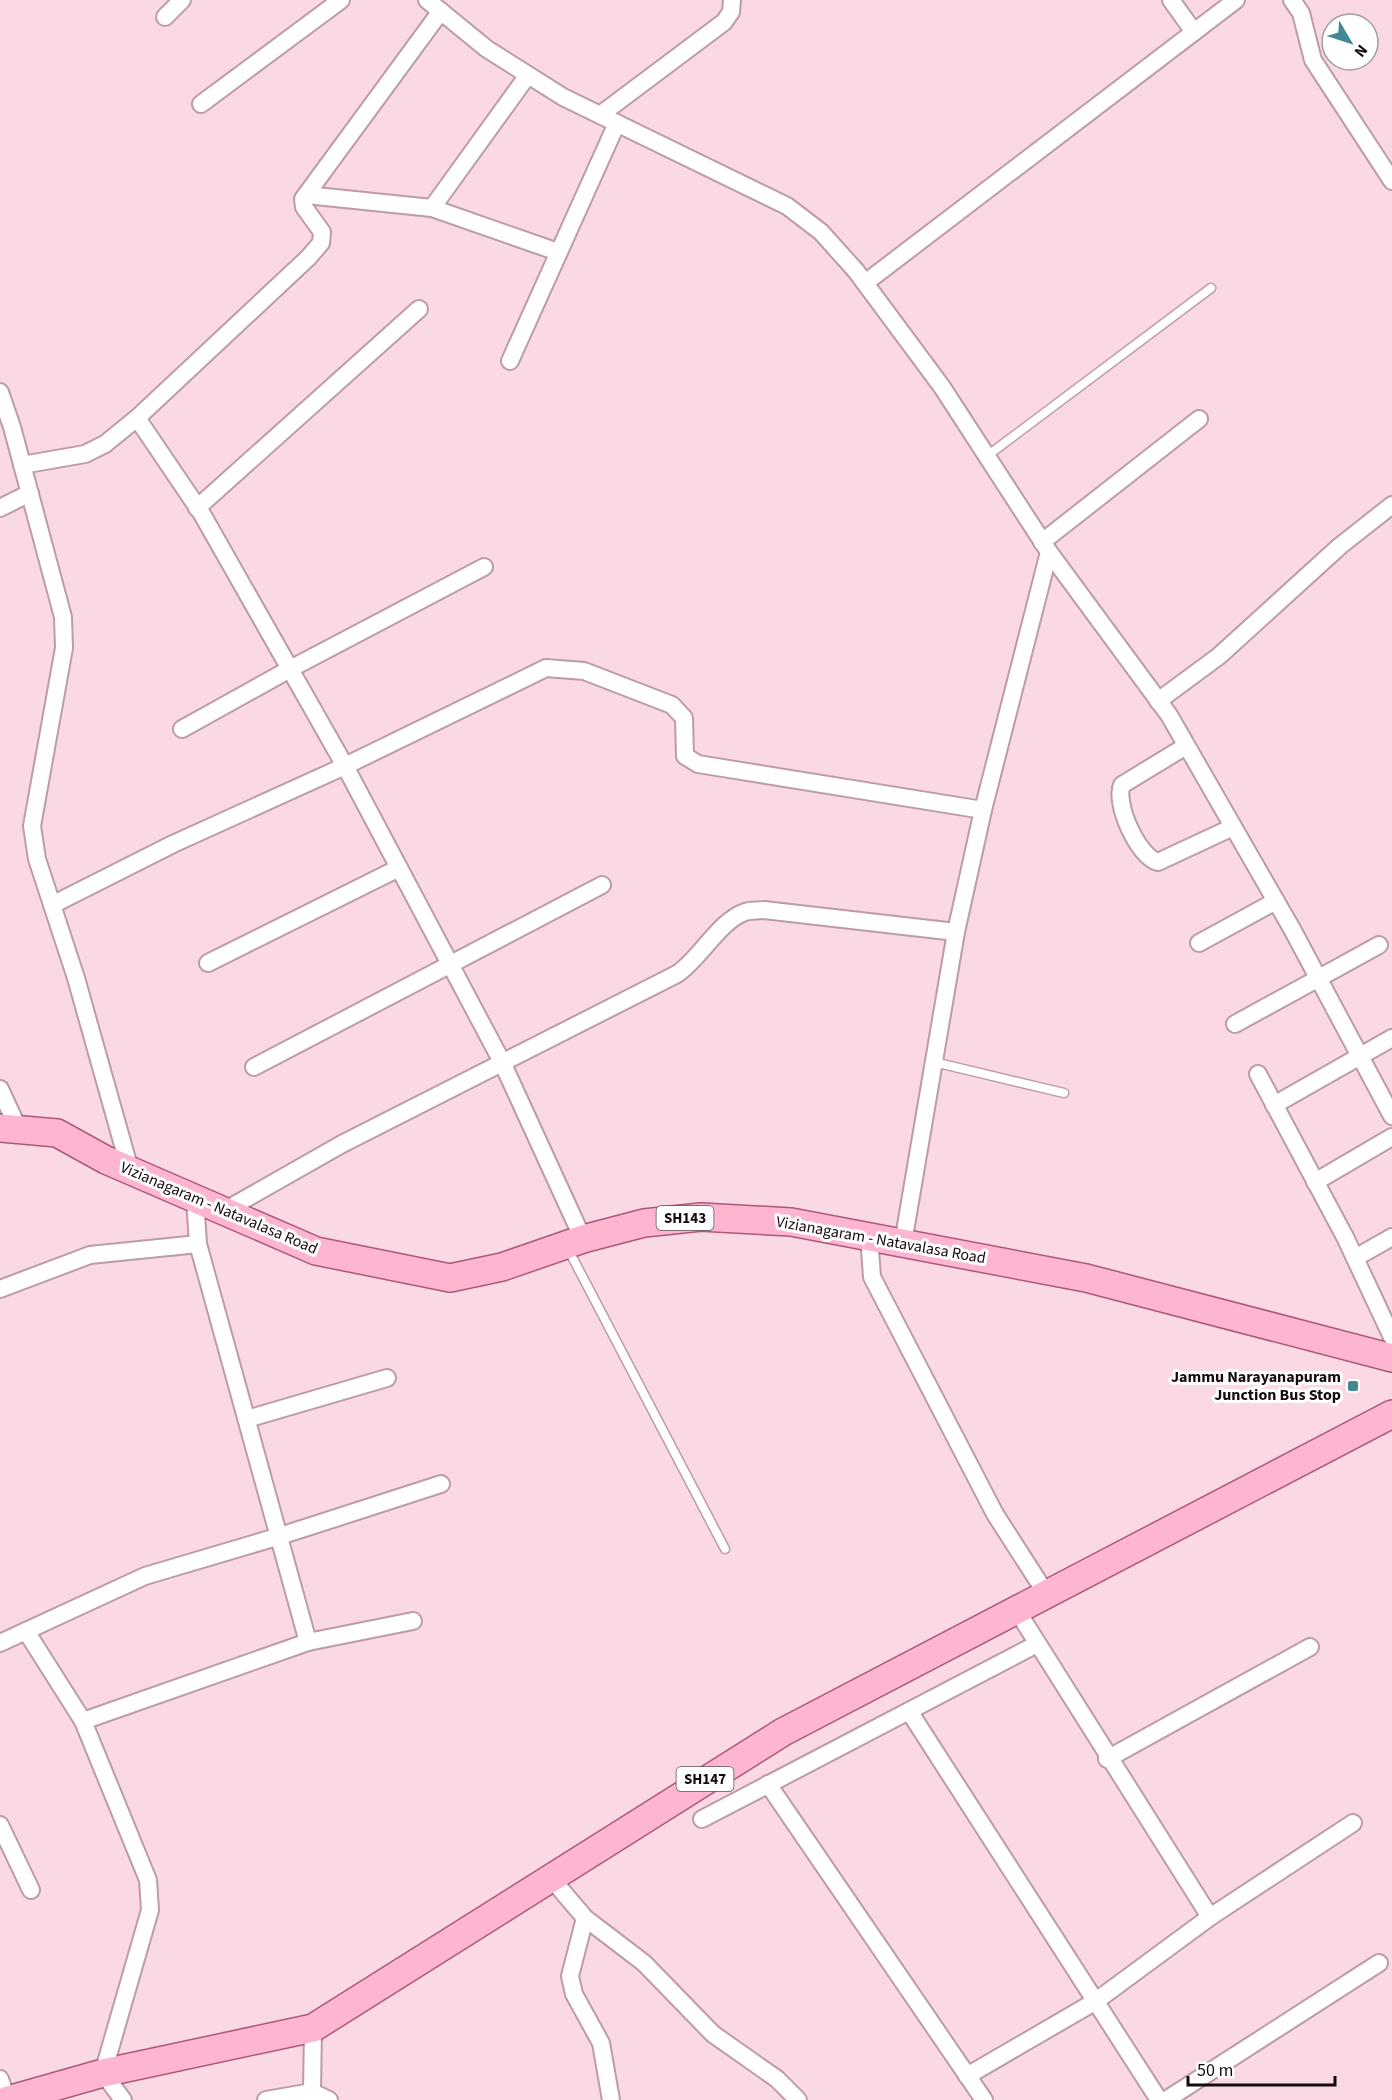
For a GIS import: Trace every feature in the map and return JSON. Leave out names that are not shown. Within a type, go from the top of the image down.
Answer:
[{"type":"main road","name":"Vizianagaram - Natavalasa Road","points":[[9,1128],[57,1133],[130,1170],[316,1251],[450,1278],[502,1267],[574,1242],[644,1223],[701,1217],[791,1222],[1086,1278],[1380,1355]]},
{"type":"main road","name":"SH147","points":[[8,2100],[103,2073],[313,2028],[775,1737],[1392,1414]]},
{"type":"street","points":[[165,17],[182,0]]},
{"type":"street","points":[[201,104],[341,0]]},
{"type":"street","points":[[427,0],[487,49],[528,75],[600,115],[787,206],[820,232],[865,283],[942,387],[1046,547],[1158,701],[1276,901],[1392,1116]]},
{"type":"street","points":[[600,115],[724,22],[731,12],[732,0]]},
{"type":"street","points":[[1171,0],[1194,33]]},
{"type":"street","points":[[865,283],[1236,0]]},
{"type":"street","points":[[1292,0],[1301,13],[1313,60],[1392,181]]},
{"type":"street","points":[[22,465],[85,454],[105,444],[137,418],[321,243],[321,228],[304,207],[306,195],[441,11]]},
{"type":"street","points":[[432,208],[528,75]]},
{"type":"street","points":[[510,361],[617,123]]},
{"type":"street","points":[[306,195],[432,208],[558,252]]},
{"type":"street","points":[[197,508],[418,309]]},
{"type":"street","points":[[0,393],[30,493],[63,617],[64,648],[32,826],[37,859],[76,978],[130,1170]]},
{"type":"street","points":[[137,418],[197,508],[345,766],[502,1062],[574,1242]]},
{"type":"street","points":[[903,1243],[956,932],[1046,547],[1199,419]]},
{"type":"street","points":[[0,508],[30,493]]},
{"type":"street","points":[[1158,701],[1220,656],[1340,546],[1392,505]]},
{"type":"street","points":[[182,729],[290,669],[484,567]]},
{"type":"street","points":[[52,905],[173,844],[345,766],[529,674],[546,668],[564,667],[584,671],[672,705],[684,718],[685,756],[698,764],[984,810]]},
{"type":"street","points":[[1186,746],[1122,785],[1119,802],[1137,842],[1150,860],[1158,862],[1233,827]]},
{"type":"street","points":[[207,963],[399,868]]},
{"type":"street","points":[[254,1067],[602,885]]},
{"type":"street","points":[[1199,942],[1276,901]]},
{"type":"street","points":[[224,1211],[342,1144],[677,974],[694,962],[721,930],[744,912],[764,910],[956,932]]},
{"type":"street","points":[[1235,1024],[1379,945]]},
{"type":"street","points":[[1274,1105],[1359,1054],[1392,1038]]},
{"type":"street","points":[[1258,1074],[1355,1258],[1392,1336],[1380,1355]]},
{"type":"street","points":[[0,1089],[9,1128]]},
{"type":"street","points":[[1315,1182],[1392,1137]]},
{"type":"street","points":[[195,1198],[198,1244],[309,1642]]},
{"type":"street","points":[[869,1236],[872,1277],[995,1514],[1047,1594]]},
{"type":"street","points":[[1355,1258],[1392,1237]]},
{"type":"street","points":[[0,1289],[90,1255],[198,1244]]},
{"type":"street","points":[[247,1419],[387,1378]]},
{"type":"street","points":[[0,1643],[145,1576],[280,1536],[441,1484]]},
{"type":"street","points":[[1016,1609],[1107,1759],[1210,1917]]},
{"type":"street","points":[[83,1721],[309,1642],[413,1621]]},
{"type":"street","points":[[27,1631],[83,1721],[148,1880],[150,1910],[141,1950],[103,2073],[123,2100]]},
{"type":"street","points":[[702,1819],[1037,1644]]},
{"type":"street","points":[[1107,1759],[1310,1647]]},
{"type":"street","points":[[909,1711],[1159,2100]]},
{"type":"street","points":[[768,1784],[984,2100]]},
{"type":"street","points":[[967,2076],[1095,2001],[1210,1917],[1353,1822]]},
{"type":"street","points":[[0,1825],[31,1890]]},
{"type":"street","points":[[551,1878],[585,1918],[644,1963],[713,2034],[777,2079],[798,2100]]},
{"type":"street","points":[[585,1918],[570,1976],[574,1994],[602,2043],[611,2100]]},
{"type":"street","points":[[1166,2100],[1379,1963]]},
{"type":"street","points":[[312,2092],[313,2028]]},
{"type":"street","points":[[0,2079],[8,2100]]},
{"type":"street","points":[[266,2100],[312,2092],[329,2100]]},
{"type":"lane","points":[[987,456],[1212,288]]},
{"type":"lane","points":[[934,1062],[1064,1093]]},
{"type":"lane","points":[[574,1242],[725,1549]]},
{"type":"place","name":"Jammu Narayanapuram Junction Bus Stop","points":[[1353,1386]]}]
